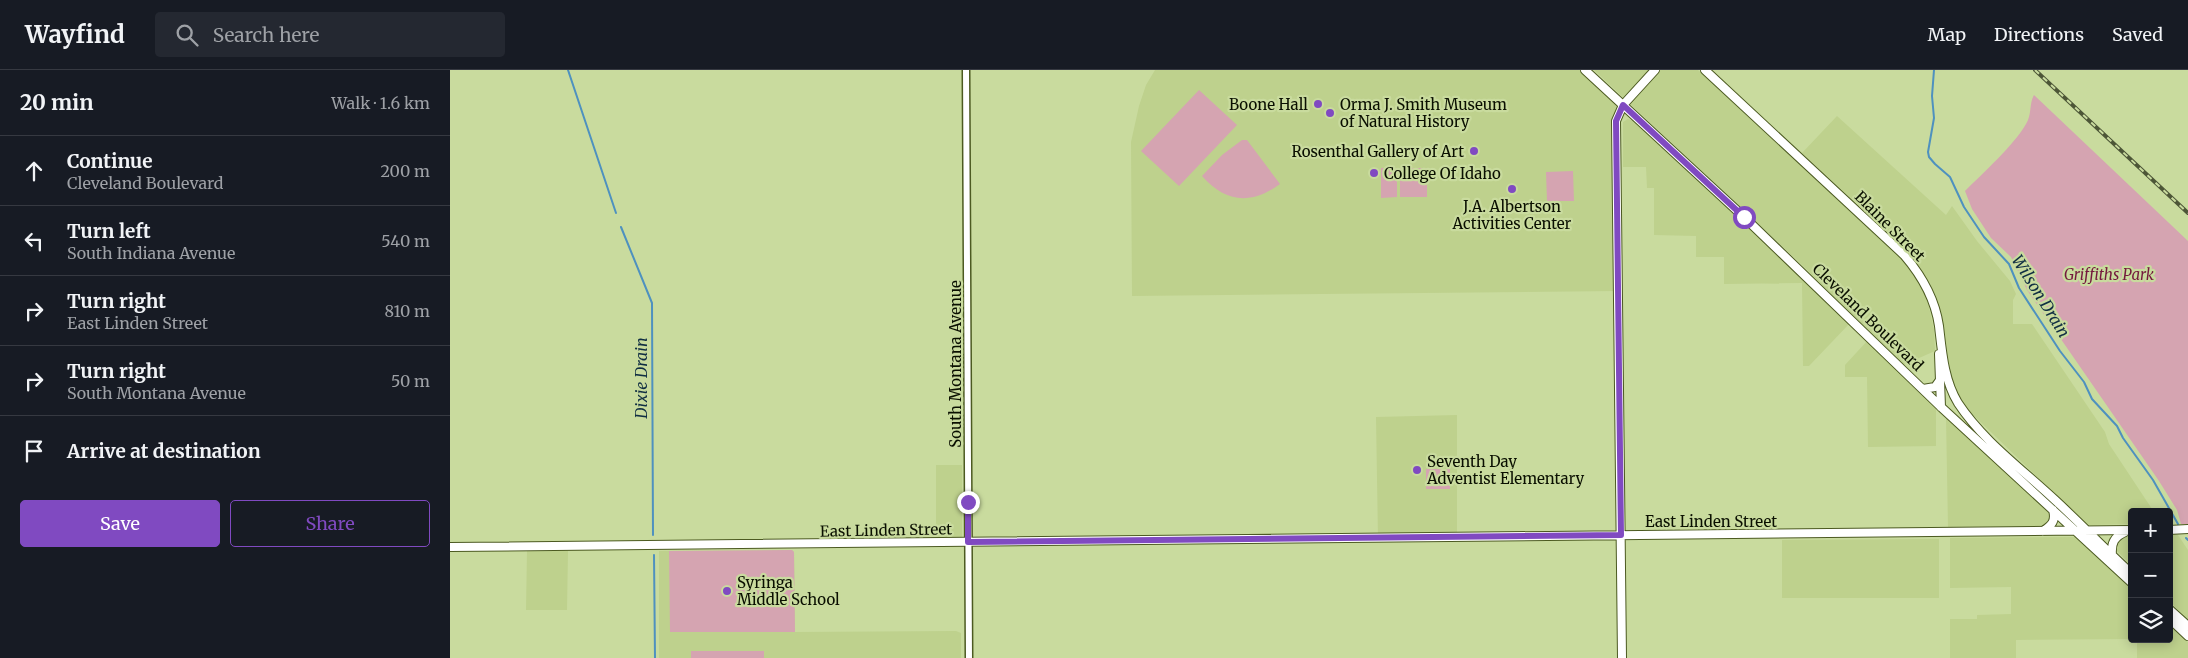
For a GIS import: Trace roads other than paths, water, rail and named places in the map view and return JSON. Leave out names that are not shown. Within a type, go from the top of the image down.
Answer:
[{"type":"main road","name":"Cleveland Boulevard","points":[[1585,70],[1744,217],[1942,407],[2128,579]]},
{"type":"main road","points":[[1622,658],[1616,121],[1623,105],[1655,70]]},
{"type":"main road","name":"Blaine Street","points":[[1705,70],[1898,250],[1916,270],[1932,300],[1939,326],[1940,348],[1949,384],[1958,402],[1992,441],[2087,531]]},
{"type":"main road","points":[[1940,348],[1938,359],[1942,407]]},
{"type":"main road","points":[[1923,389],[1935,387],[1940,380]]},
{"type":"main road","points":[[2043,532],[2053,523],[2055,516],[2053,510]]},
{"type":"main road","name":"East Linden Street","points":[[450,547],[2128,530]]},
{"type":"main road","points":[[2173,530],[2188,530]]},
{"type":"main road","points":[[2087,531],[2128,570]]},
{"type":"main road","points":[[2112,555],[2111,547],[2113,541],[2128,531]]},
{"type":"main road","points":[[2173,613],[2188,626]]},
{"type":"main road","points":[[2173,622],[2188,636]]},
{"type":"street","name":"South Montana Avenue","points":[[966,70],[968,658]]},
{"type":"waterway","name":"Dixie Drain","points":[[568,70],[616,213]]},
{"type":"waterway","name":"Wilson Drain","points":[[1934,70],[1932,96],[1934,118],[1928,152],[1929,157],[1950,177],[1964,207],[1984,237],[2009,264],[2019,288],[2060,351],[2084,382],[2092,399],[2117,426],[2123,438],[2153,480],[2178,524]]},
{"type":"waterway","name":"Dixie Drain","points":[[621,227],[652,303],[653,535]]},
{"type":"waterway","name":"Dixie Drain","points":[[654,555],[655,658]]},
{"type":"railway","points":[[2035,70],[2188,213]]},
{"type":"place","name":"Boone Hall","points":[[1318,104]]},
{"type":"place","name":"Orma J. Smith Museum of Natural History","points":[[1330,113]]},
{"type":"place","name":"Rosenthal Gallery of Art","points":[[1474,151]]},
{"type":"place","name":"College Of Idaho","points":[[1374,173]]},
{"type":"place","name":"J.A. Albertson Activities Center","points":[[1512,189]]},
{"type":"place","name":"Seventh Day Adventist Elementary","points":[[1417,470]]},
{"type":"place","name":"Syringa Middle School","points":[[727,591]]},
{"type":"park label","name":"Griffiths Park","points":[[2109,274]]}]
